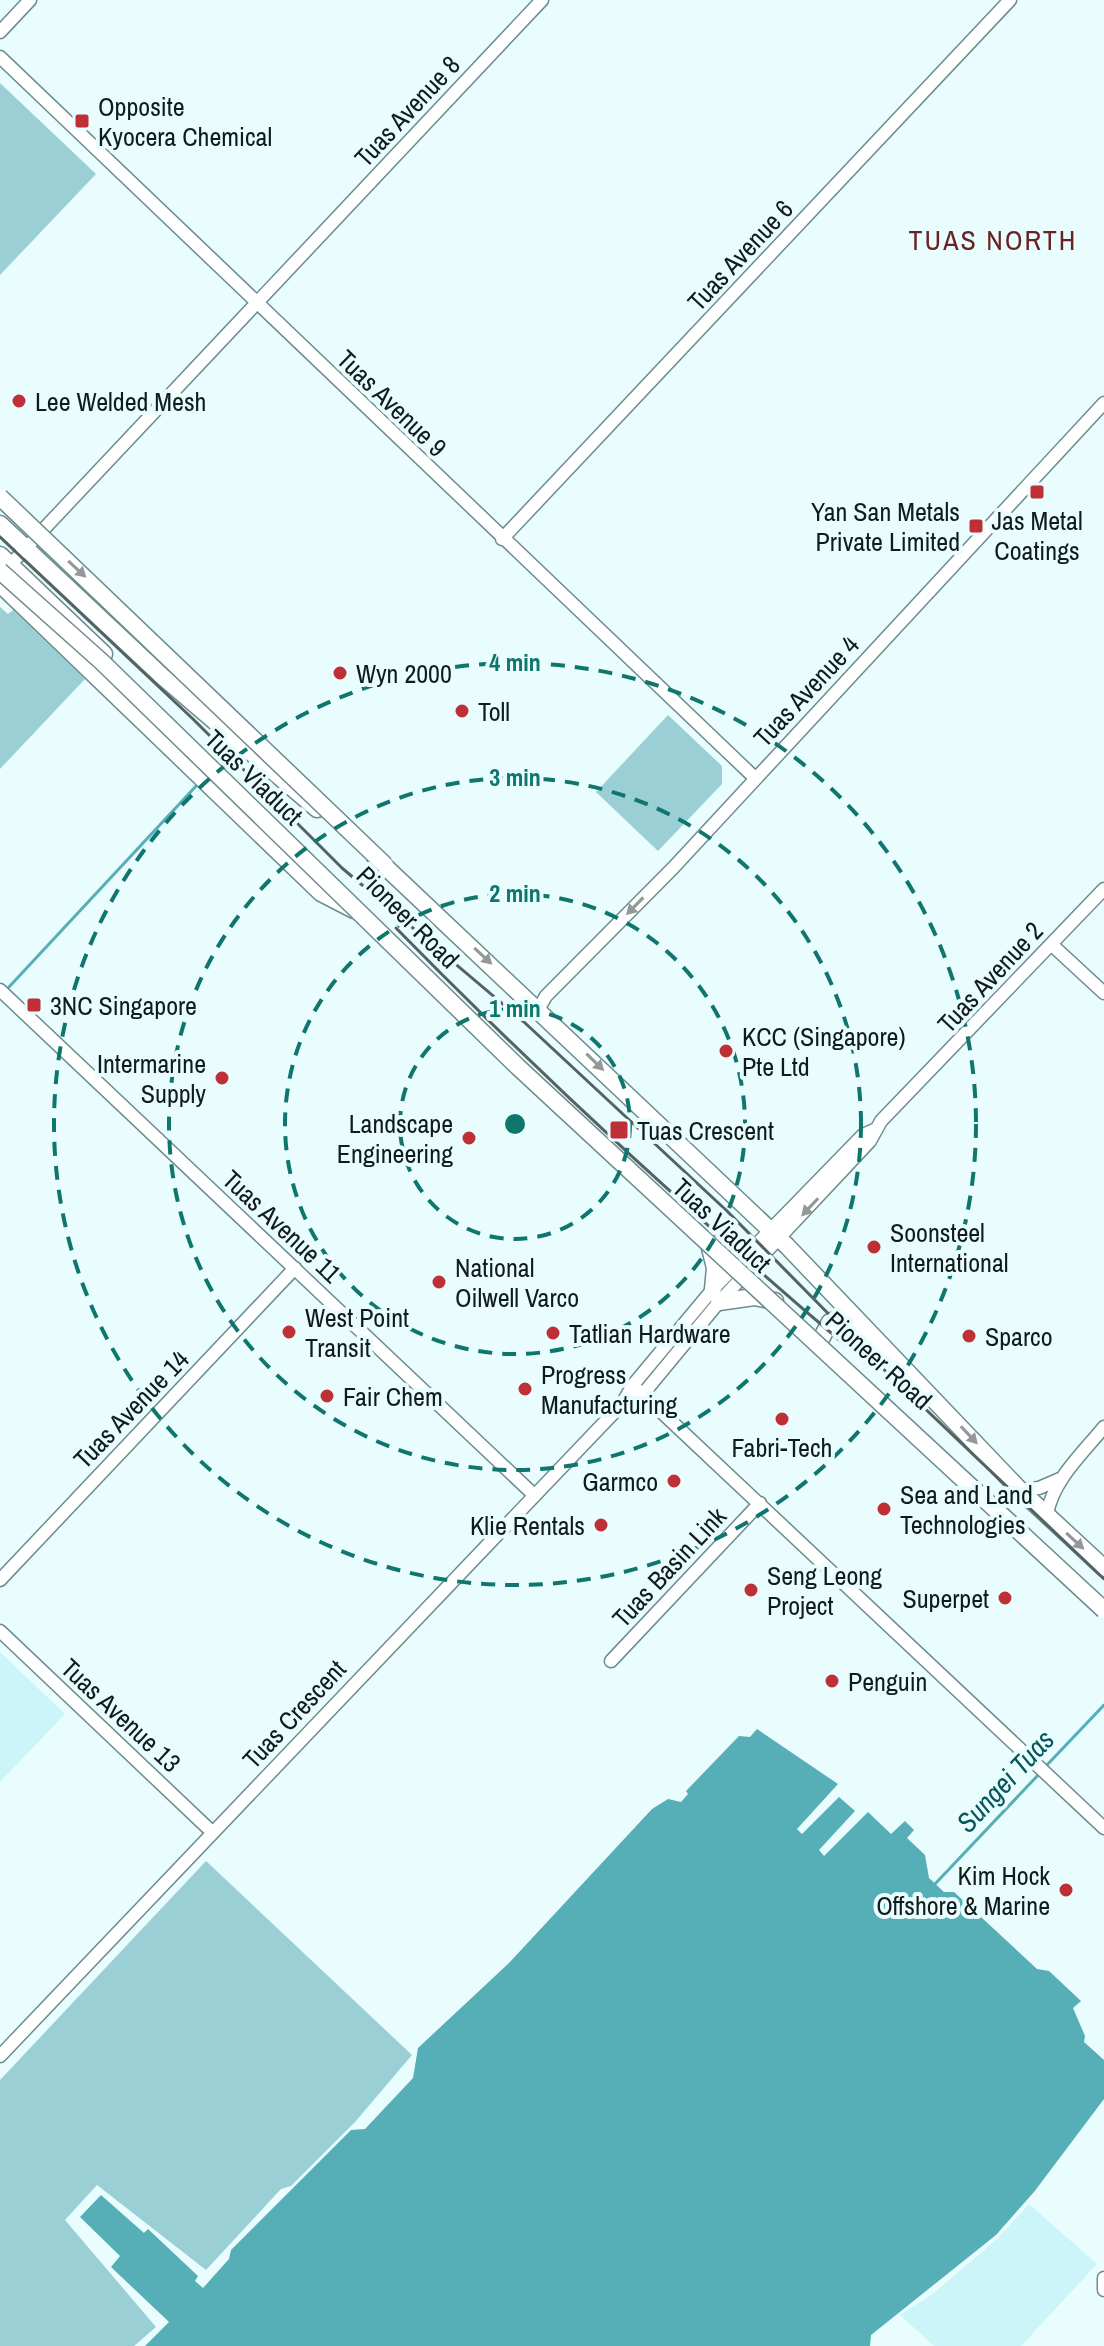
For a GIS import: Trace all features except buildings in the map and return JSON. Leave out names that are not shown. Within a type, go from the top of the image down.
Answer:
[{"type":"main road","points":[[0,497],[385,865]]},
{"type":"main road","name":"Pioneer Road","points":[[0,524],[163,677],[385,865],[539,1008],[774,1235],[1020,1490],[1104,1568]]},
{"type":"main road","name":"Pioneer Road","points":[[3,564],[501,1043],[1104,1601]]},
{"type":"main road","name":"Tuas Viaduct","points":[[3,564],[359,913],[700,1237],[1104,1610]]},
{"type":"main road","points":[[0,584],[321,893],[359,913]]},
{"type":"main road","points":[[707,1236],[715,1268],[716,1296],[754,1297],[780,1303]]},
{"type":"main road","points":[[821,1339],[830,1322],[851,1313]]},
{"type":"street","points":[[0,32],[30,0]]},
{"type":"street","name":"Tuas Avenue 8","points":[[3,564],[26,548],[542,0]]},
{"type":"street","name":"Tuas Avenue 6","points":[[502,539],[1010,0]]},
{"type":"street","name":"Tuas Avenue 9","points":[[0,57],[755,778]]},
{"type":"street","name":"Tuas Avenue 4","points":[[539,1008],[546,996],[673,868],[1104,403]]},
{"type":"street","name":"Tuas Avenue 2","points":[[774,1235],[863,1135],[874,1130],[1104,889]]},
{"type":"street","points":[[1051,944],[1104,993]]},
{"type":"street","name":"Tuas Avenue 11","points":[[0,990],[533,1494]]},
{"type":"street","name":"Tuas Crescent","points":[[0,2056],[533,1494],[638,1390],[716,1296],[774,1235]]},
{"type":"street","name":"Tuas Avenue 14","points":[[0,1580],[295,1268]]},
{"type":"street","name":"Tuas Basin Link","points":[[638,1390],[1104,1828]]},
{"type":"street","points":[[1047,1514],[1049,1503],[1063,1478],[1104,1427]]},
{"type":"street","points":[[1020,1490],[1039,1488],[1063,1478]]},
{"type":"street","name":"Tuas Basin Link","points":[[611,1661],[760,1503]]},
{"type":"street","name":"Tuas Avenue 13","points":[[0,1631],[212,1832]]},
{"type":"street","points":[[1104,2278],[1104,2290]]},
{"type":"shaded area","points":[[0,83],[96,174],[0,275]]},
{"type":"shaded area","points":[[0,607],[8,614],[13,610],[85,679],[0,769]]},
{"type":"shaded area","points":[[668,715],[722,766],[722,784],[658,851],[596,792]]},
{"type":"shaded area","points":[[0,1652],[65,1714],[0,1782]]},
{"type":"shaded area","points":[[757,1729],[838,1784],[797,1829],[802,1834],[839,1797],[855,1811],[819,1850],[824,1856],[868,1812],[891,1834],[905,1821],[914,1830],[907,1838],[925,1855],[929,1878],[944,1892],[954,1892],[1037,1969],[1049,1971],[1081,2001],[1073,2008],[1085,2036],[1084,2042],[1104,2060],[1104,2099],[1034,2192],[996,2235],[871,2335],[870,2346],[145,2346],[169,2322],[111,2267],[120,2256],[80,2217],[101,2195],[144,2233],[148,2229],[198,2276],[195,2281],[203,2288],[229,2259],[231,2250],[351,2130],[365,2129],[413,2078],[418,2048],[509,1963],[652,1809],[668,1799],[681,1802],[688,1794],[686,1791],[739,1736],[750,1737]]},
{"type":"shaded area","points":[[206,1861],[412,2055],[355,2122],[291,2186],[281,2189],[206,2270],[97,2185],[65,2220],[156,2327],[134,2346],[0,2346],[0,2080]]},
{"type":"shaded area","points":[[1029,2204],[1097,2264],[1021,2346],[934,2346],[900,2315],[934,2293],[997,2239]]},
{"type":"waterway","points":[[9,987],[197,785]]},
{"type":"waterway","name":"Sungei Tuas","points":[[1046,1766],[1104,1705]]},
{"type":"waterway","name":"Sungei Tuas","points":[[935,1884],[1041,1772]]},
{"type":"railway","points":[[0,537],[193,719],[342,868],[524,1022],[727,1211],[876,1362],[1104,1579]]},
{"type":"railway","points":[[396,928],[616,1141],[844,1344]]},
{"type":"place","name":"Opposite Kyocera Chemical","points":[[82,121]]},
{"type":"place","name":"Lee Welded Mesh","points":[[19,401]]},
{"type":"place","name":"Jas Metal Coatings","points":[[1037,492]]},
{"type":"place","name":"Yan San Metals Private Limited","points":[[976,526]]},
{"type":"place","name":"Wyn 2000","points":[[340,673]]},
{"type":"place","name":"Toll","points":[[462,711]]},
{"type":"place","name":"3NC Singapore","points":[[34,1005]]},
{"type":"place","name":"KCC (Singapore) Pte Ltd","points":[[726,1051]]},
{"type":"place","name":"Intermarine Supply","points":[[222,1078]]},
{"type":"place","name":"Tuas Crescent","points":[[619,1130]]},
{"type":"place","name":"Landscape Engineering","points":[[469,1138]]},
{"type":"place","name":"Soonsteel International","points":[[874,1247]]},
{"type":"place","name":"National Oilwell Varco","points":[[439,1282]]},
{"type":"place","name":"West Point Transit","points":[[289,1332]]},
{"type":"place","name":"Tatlian Hardware","points":[[553,1333]]},
{"type":"place","name":"Sparco","points":[[969,1336]]},
{"type":"place","name":"Progress Manufacturing","points":[[525,1389]]},
{"type":"place","name":"Fair Chem","points":[[327,1396]]},
{"type":"place","name":"Fabri-Tech","points":[[782,1419]]},
{"type":"place","name":"Garmco","points":[[674,1481]]},
{"type":"place","name":"Sea and Land Technologies","points":[[884,1509]]},
{"type":"place","name":"Klie Rentals","points":[[601,1525]]},
{"type":"place","name":"Seng Leong Project","points":[[751,1590]]},
{"type":"place","name":"Superpet","points":[[1005,1598]]},
{"type":"place","name":"Penguin","points":[[832,1681]]},
{"type":"place","name":"Kim Hock Offshore & Marine","points":[[1066,1890]]},
{"type":"district","name":"TUAS NORTH","points":[[993,240]]}]
